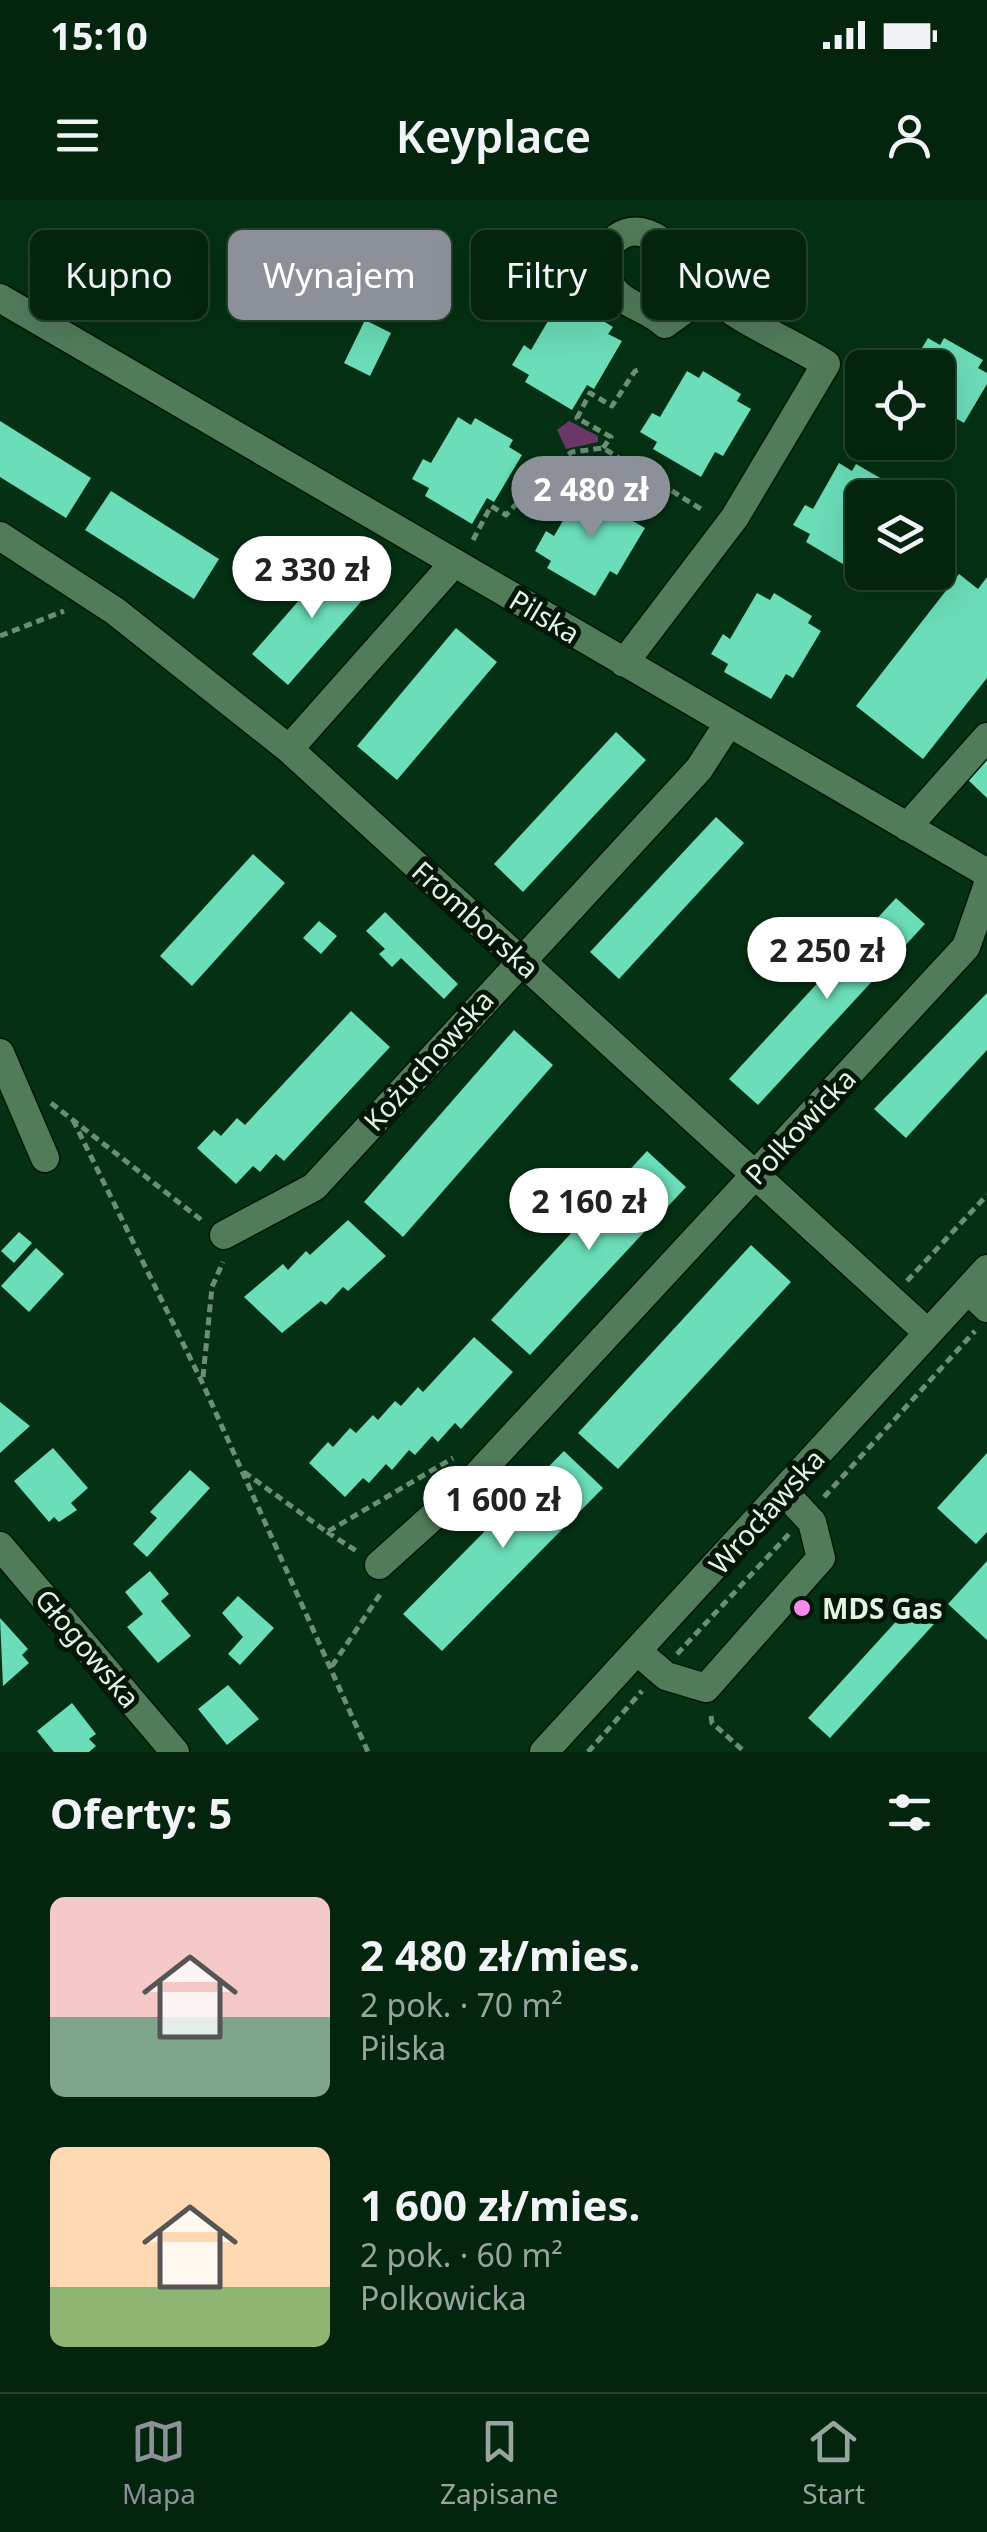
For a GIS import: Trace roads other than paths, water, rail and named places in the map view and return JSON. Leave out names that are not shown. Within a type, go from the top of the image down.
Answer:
[{"type":"street","name":"Pilska","points":[[0,298],[987,872]]},
{"type":"street","points":[[624,663],[727,526],[826,364],[752,320]]},
{"type":"street","name":"Fromborska","points":[[0,536],[116,611],[289,749],[928,1333]]},
{"type":"street","points":[[289,749],[454,563]]},
{"type":"street","name":"Kożuchowska","points":[[224,1235],[314,1187],[520,958],[699,769],[728,724]]},
{"type":"street","points":[[906,827],[987,736]]},
{"type":"street","name":"Polkowicka","points":[[380,1565],[469,1484],[966,947],[987,886]]},
{"type":"street","points":[[0,1053],[46,1158]]},
{"type":"street","name":"Wrocławska","points":[[544,1752],[928,1333],[977,1299],[987,1269]]},
{"type":"street","points":[[638,1651],[666,1676],[706,1688],[821,1558],[812,1522],[784,1492]]},
{"type":"street","name":"Głogowska","points":[[0,1546],[175,1752]]},
{"type":"place","name":"MDS Gas","points":[[802,1608]]}]
